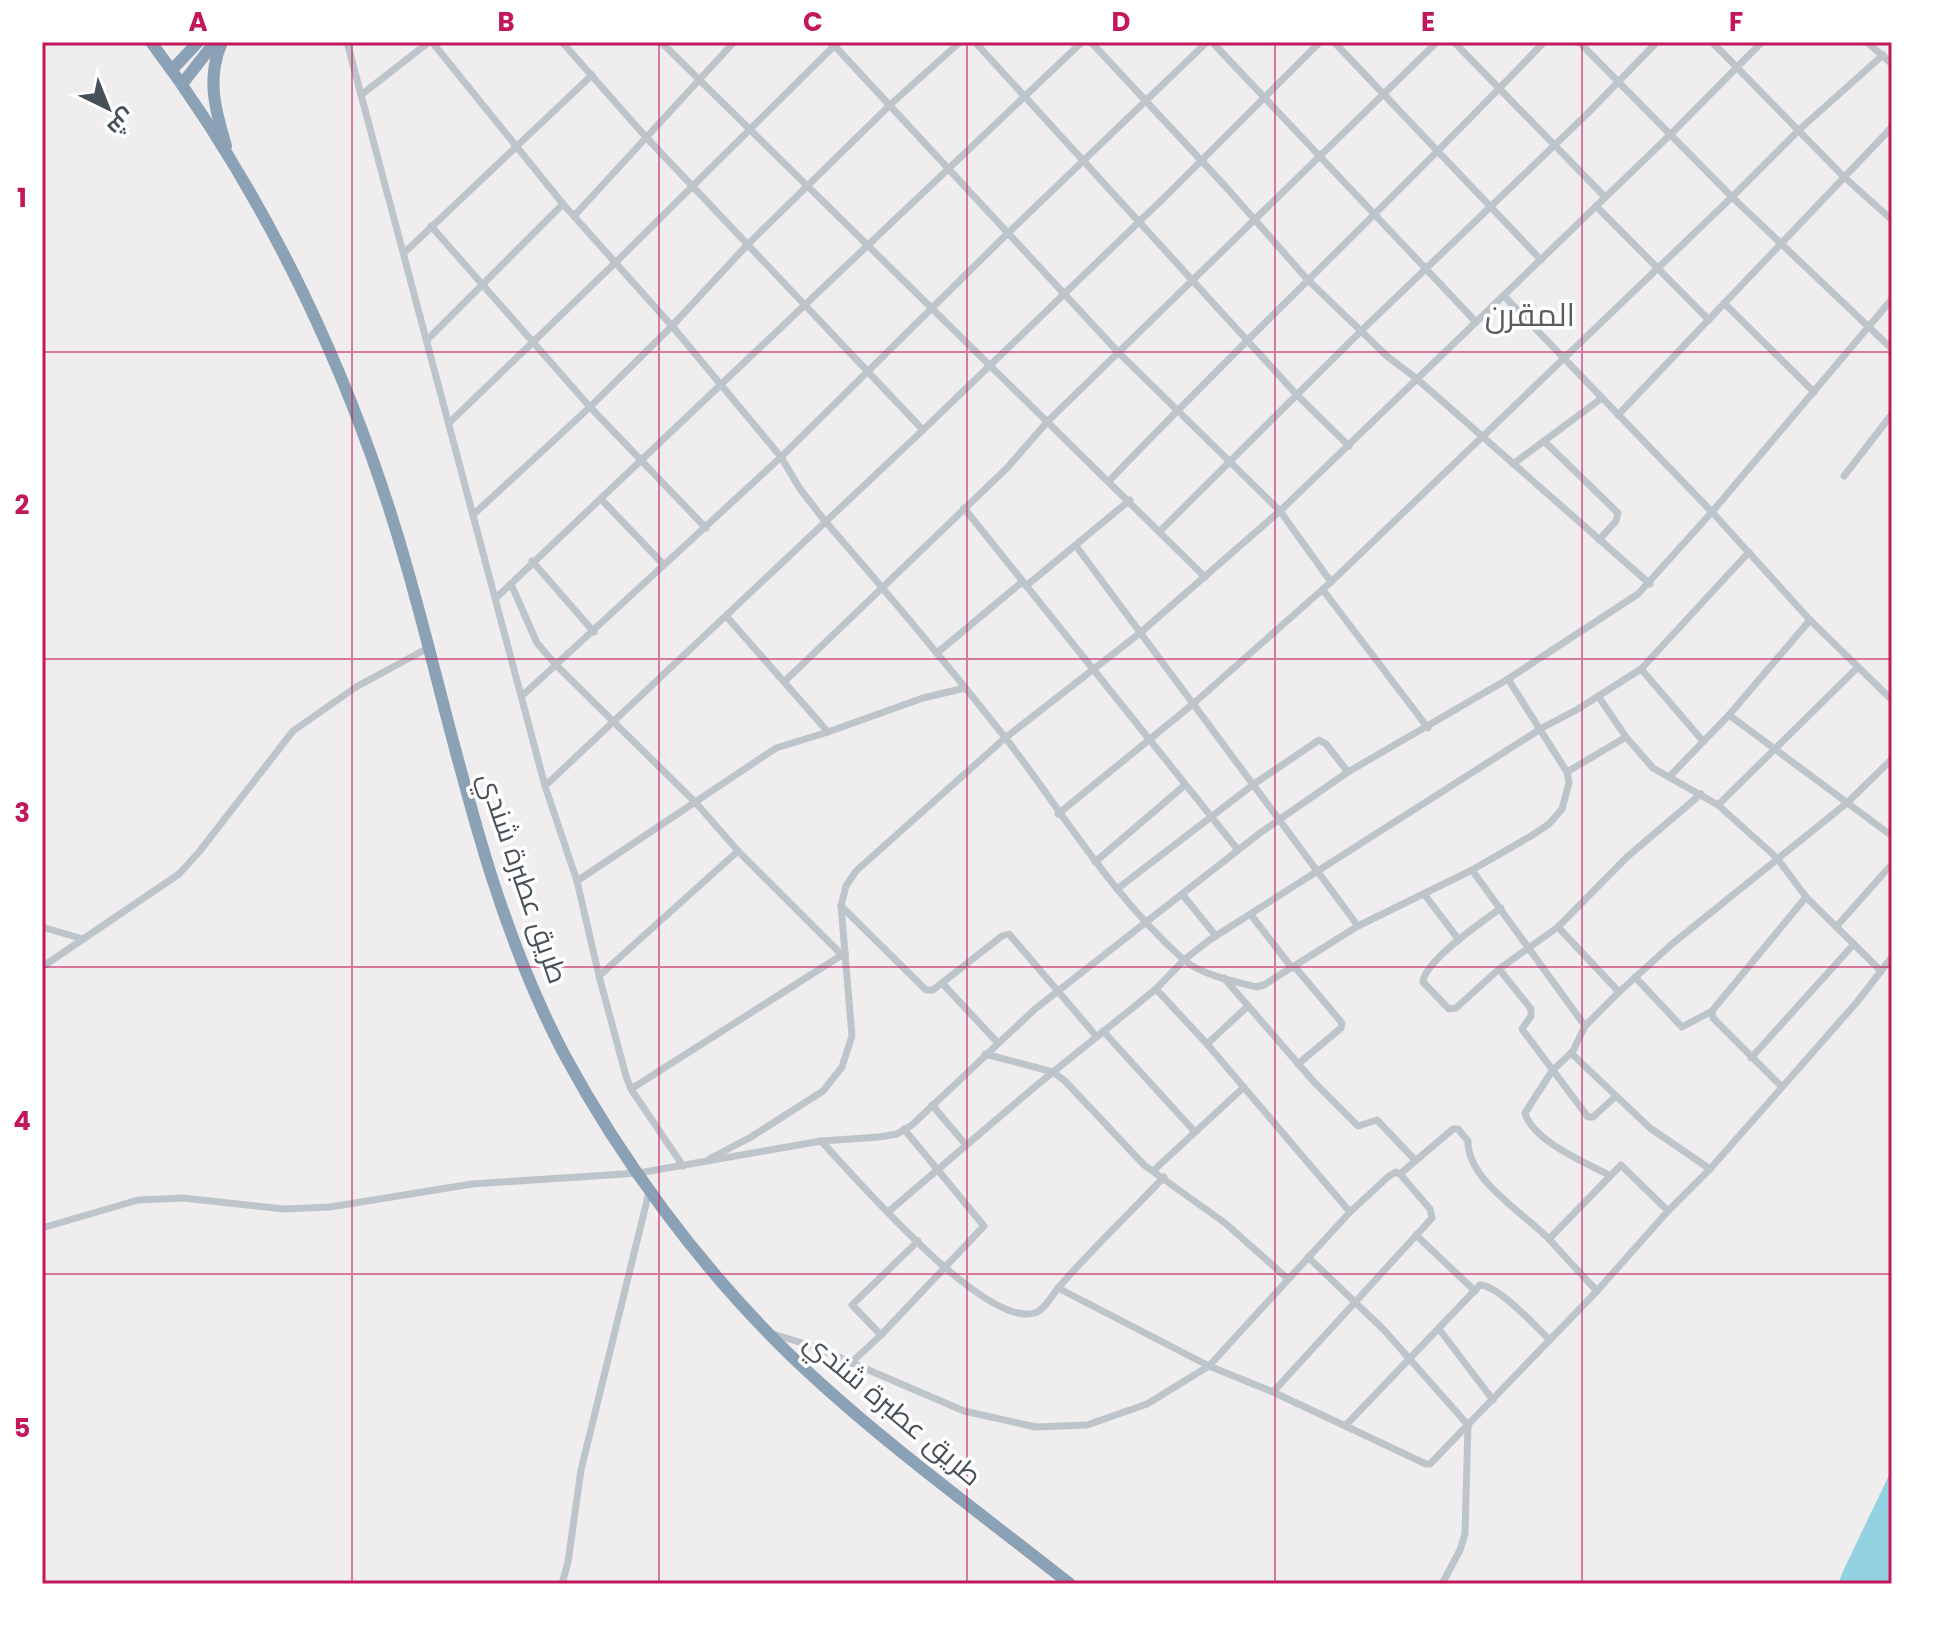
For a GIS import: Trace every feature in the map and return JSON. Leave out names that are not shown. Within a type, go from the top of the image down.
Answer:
[{"type":"highway","name":"طريق عطبرة شندي","points":[[151,42],[182,84],[274,232],[352,404],[408,569],[462,775],[523,963],[565,1055],[650,1190],[691,1245],[770,1333],[861,1417],[1070,1584]]},
{"type":"highway","points":[[172,70],[198,42]]},
{"type":"highway","points":[[182,84],[215,42]]},
{"type":"highway","points":[[222,42],[212,71],[212,98],[232,164]]},
{"type":"street","points":[[347,42],[545,786],[577,881],[599,976],[631,1089],[683,1166]]},
{"type":"street","points":[[361,95],[430,42],[563,204],[672,326],[781,457],[800,489],[1005,738],[1058,814],[1117,889],[1184,960],[1199,970],[1256,987],[1264,985],[1358,926],[1472,870],[1549,824],[1562,809],[1566,798],[1569,783],[1567,772],[1542,728],[1508,679]]},
{"type":"street","points":[[661,42],[1205,577]]},
{"type":"street","points":[[574,216],[734,42]]},
{"type":"street","points":[[474,514],[590,407],[672,326],[748,244],[891,104],[960,42]]},
{"type":"street","points":[[975,42],[1297,395],[1349,446]]},
{"type":"street","points":[[497,597],[1082,42]]},
{"type":"street","points":[[1091,42],[1307,279],[1361,331],[1650,584]]},
{"type":"street","points":[[523,695],[781,457],[1009,232],[1209,42],[1476,322]]},
{"type":"street","points":[[545,786],[923,430],[1320,42]]},
{"type":"street","points":[[1334,42],[1541,260]]},
{"type":"street","points":[[785,681],[1007,468],[1048,421],[1437,42]]},
{"type":"street","points":[[1454,42],[1605,197]]},
{"type":"street","points":[[1109,481],[1544,42]]},
{"type":"street","points":[[1579,42],[1732,197],[1892,349]]},
{"type":"street","points":[[1160,531],[1657,42]]},
{"type":"street","points":[[1712,42],[1843,176],[1892,220]]},
{"type":"street","points":[[701,1163],[751,1137],[823,1091],[842,1067],[852,1036],[841,906],[846,886],[856,871],[1005,738],[1140,633],[1280,511],[1671,134],[1762,42]]},
{"type":"street","points":[[1867,42],[1892,64]]},
{"type":"street","points":[[566,43],[645,136],[923,430]]},
{"type":"street","points":[[450,422],[616,262],[835,43],[1119,353],[1280,511],[1331,582]]},
{"type":"street","points":[[1058,814],[1193,704],[1323,590],[1800,129],[1883,55]]},
{"type":"street","points":[[404,253],[592,75]]},
{"type":"street","points":[[1618,415],[1892,127]]},
{"type":"street","points":[[427,340],[563,204]]},
{"type":"street","points":[[1596,206],[1709,320]]},
{"type":"street","points":[[431,226],[590,407],[706,528]]},
{"type":"street","points":[[1504,296],[1712,512],[1810,620],[1892,700]]},
{"type":"street","points":[[42,1228],[138,1200],[183,1198],[284,1209],[330,1207],[472,1184],[639,1173],[821,1141],[897,1134],[1058,990],[1238,850],[1348,772],[1508,679],[1616,610],[1650,584],[1892,299]]},
{"type":"street","points":[[1724,303],[1814,392]]},
{"type":"street","points":[[1513,464],[1602,398]]},
{"type":"street","points":[[1844,476],[1892,414]]},
{"type":"street","points":[[1544,441],[1618,513],[1616,521],[1599,540]]},
{"type":"street","points":[[601,499],[664,565]]},
{"type":"street","points":[[937,653],[1076,546],[1130,500]]},
{"type":"street","points":[[964,508],[1238,850]]},
{"type":"street","points":[[1076,546],[1358,926]]},
{"type":"street","points":[[888,1212],[1216,936],[1542,728],[1641,669],[1749,552]]},
{"type":"street","points":[[532,561],[594,632]]},
{"type":"street","points":[[511,584],[537,643],[556,665],[844,954]]},
{"type":"street","points":[[1323,590],[1428,728]]},
{"type":"street","points":[[727,617],[828,732]]},
{"type":"street","points":[[1669,777],[1729,715],[1810,620]]},
{"type":"street","points":[[42,967],[179,874],[293,731],[356,687],[428,648]]},
{"type":"street","points":[[1718,805],[1857,668]]},
{"type":"street","points":[[1641,669],[1702,740]]},
{"type":"street","points":[[577,881],[776,748],[923,698],[965,688]]},
{"type":"street","points":[[1598,696],[1626,737],[1653,768],[1718,805],[1777,858],[1806,897],[1881,971]]},
{"type":"street","points":[[1729,715],[1892,836]]},
{"type":"street","points":[[1567,772],[1626,737]]},
{"type":"street","points":[[1117,889],[1254,784],[1319,740],[1326,744],[1348,772]]},
{"type":"street","points":[[1609,1175],[1539,1134],[1525,1117],[1526,1109],[1552,1071],[1571,1053],[1585,1026],[1619,992],[1847,803],[1892,759]]},
{"type":"street","points":[[1095,862],[1185,785]]},
{"type":"street","points":[[1501,908],[1459,940],[1422,979],[1449,1009],[1456,1008],[1499,969],[1558,927],[1627,857],[1701,794]]},
{"type":"street","points":[[599,976],[738,851]]},
{"type":"street","points":[[1836,927],[1892,864]]},
{"type":"street","points":[[1472,870],[1585,1026]]},
{"type":"street","points":[[1182,894],[1216,936]]},
{"type":"street","points":[[1424,894],[1459,940]]},
{"type":"street","points":[[1635,977],[1682,1027],[1712,1011],[1806,897]]},
{"type":"street","points":[[841,906],[926,990],[933,990],[1002,936],[1009,934],[1058,990],[1195,1132]]},
{"type":"street","points":[[1251,915],[1342,1023],[1341,1028],[1298,1064]]},
{"type":"street","points":[[42,927],[83,939]]},
{"type":"street","points":[[1558,927],[1619,992]]},
{"type":"street","points":[[1751,1058],[1854,944]]},
{"type":"street","points":[[631,1089],[844,954]]},
{"type":"street","points":[[1058,1288],[1209,1366],[1273,1392],[1426,1464],[1434,1462],[1710,1169],[1857,1002],[1892,957]]},
{"type":"street","points":[[1499,969],[1531,1009],[1531,1016],[1522,1029],[1591,1118],[1615,1097]]},
{"type":"street","points":[[1223,977],[1298,1064],[1358,1126],[1377,1120],[1415,1160]]},
{"type":"street","points":[[942,983],[998,1043]]},
{"type":"street","points":[[1156,989],[1350,1212]]},
{"type":"street","points":[[1207,1044],[1248,1006]]},
{"type":"street","points":[[1712,1011],[1713,1018],[1781,1086]]},
{"type":"street","points":[[1571,1053],[1650,1128],[1710,1169]]},
{"type":"street","points":[[985,1054],[1053,1072],[1073,1088],[1153,1171],[1225,1223],[1288,1279]]},
{"type":"street","points":[[1153,1171],[1244,1087]]},
{"type":"street","points":[[932,1105],[966,1145]]},
{"type":"street","points":[[851,1363],[984,1226],[983,1221],[904,1129]]},
{"type":"street","points":[[1400,1174],[1453,1129],[1458,1129],[1468,1141],[1467,1152],[1487,1182],[1519,1215],[1549,1239],[1597,1291]]},
{"type":"street","points":[[821,1141],[945,1268],[988,1301],[1021,1313],[1038,1313],[1164,1177]]},
{"type":"street","points":[[1549,1239],[1621,1165],[1668,1211]]},
{"type":"street","points":[[770,1333],[790,1337],[964,1411],[1036,1427],[1087,1425],[1147,1404],[1209,1366],[1350,1212],[1389,1176],[1396,1172],[1400,1174],[1433,1213],[1432,1218],[1273,1392]]},
{"type":"street","points":[[562,1583],[568,1562],[581,1470],[650,1190]]},
{"type":"street","points":[[1416,1235],[1475,1291]]},
{"type":"street","points":[[881,1335],[852,1305],[918,1241]]},
{"type":"street","points":[[1308,1257],[1356,1301],[1468,1425],[1465,1534],[1442,1584]]},
{"type":"street","points":[[1346,1425],[1480,1285],[1487,1285],[1550,1340]]},
{"type":"street","points":[[1439,1329],[1493,1400]]},
{"type":"water","points":[[1892,1469],[1892,1584],[1838,1584],[1844,1569]]},
{"type":"district","name":"المقرن","points":[[1530,314]]}]
